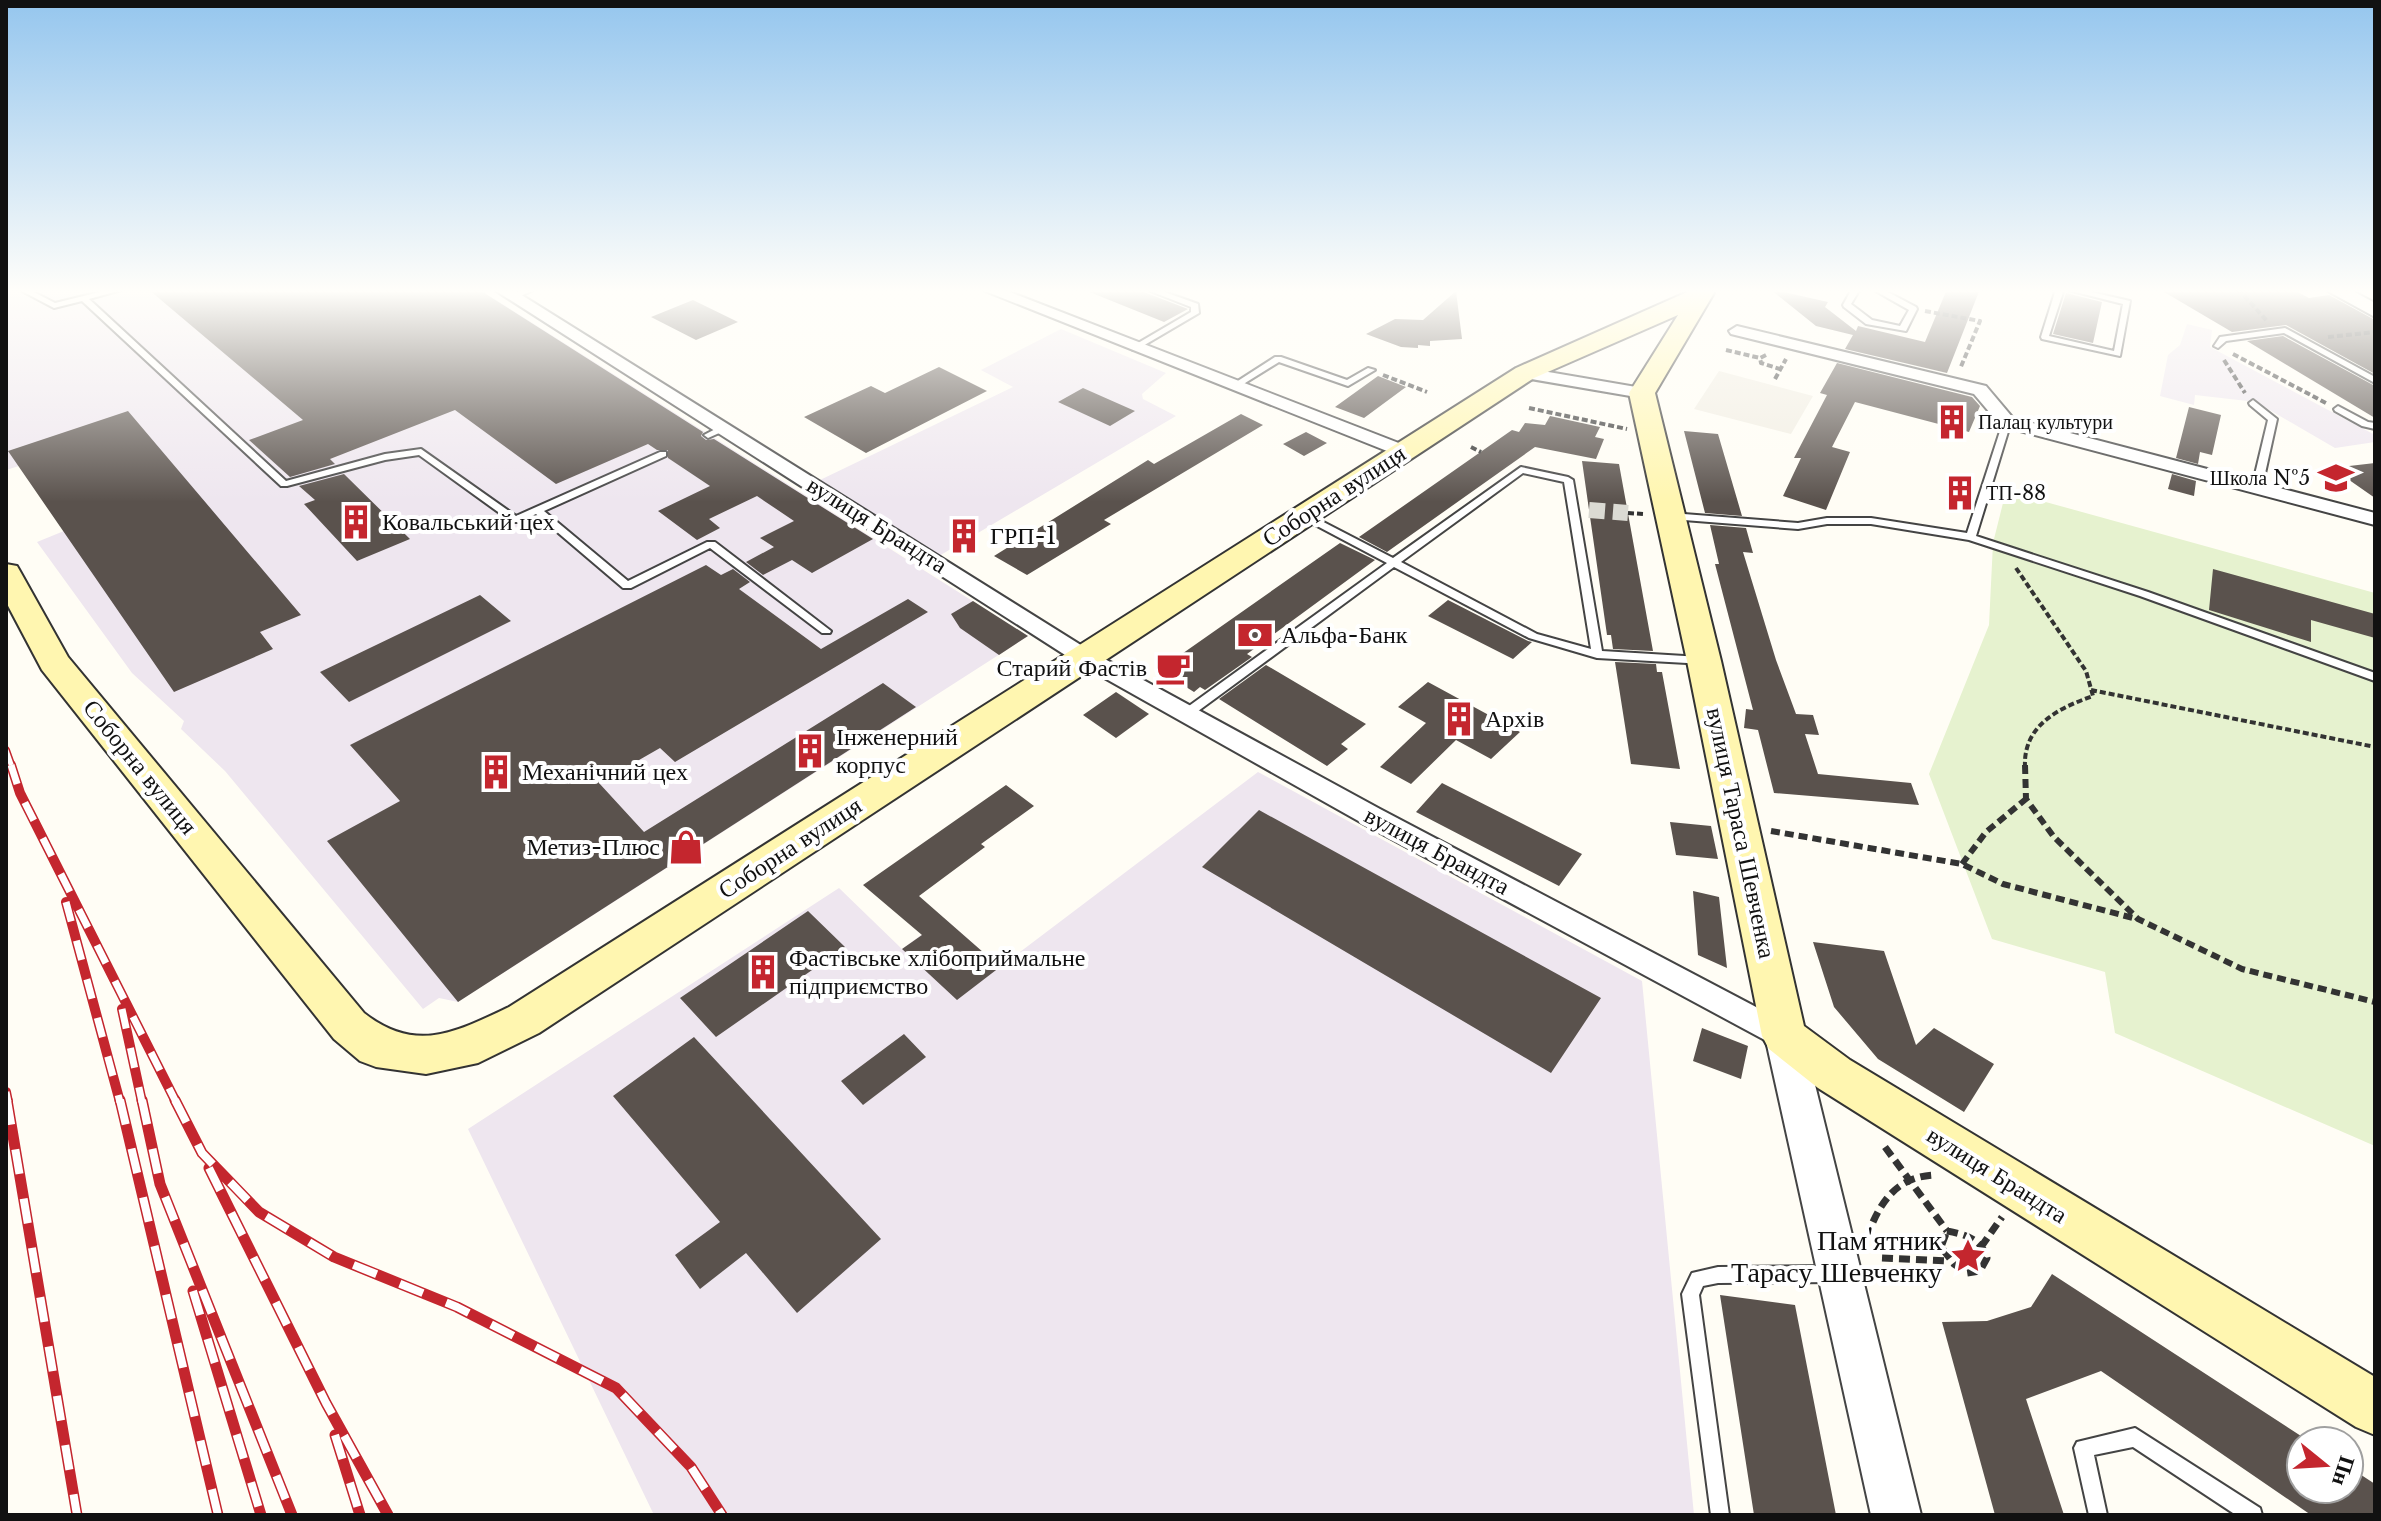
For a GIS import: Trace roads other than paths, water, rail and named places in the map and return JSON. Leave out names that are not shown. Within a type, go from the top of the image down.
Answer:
[{"type":"main road","name":"Соборна вулиця","points":[[6,573],[54,662],[349,1026],[376,1048],[426,1055],[462,1050],[524,1020],[1403,451],[1527,391],[1583,360]]},
{"type":"main road","points":[[1642,393],[1662,360]]},
{"type":"main road","name":"вулиця Тараса Шевченка","points":[[1642,393],[1704,661],[1784,1036]]},
{"type":"main road","name":"вулиця Брандта","points":[[1784,1036],[1834,1074],[2375,1408]]},
{"type":"street","name":"вулиця Брандта","points":[[614,360],[715,431],[1084,657],[1784,1036]]},
{"type":"street","points":[[1167,360],[1403,451]]},
{"type":"street","points":[[1856,360],[1980,390],[2007,422],[2375,519]]},
{"type":"street","points":[[1527,391],[1642,393]]},
{"type":"street","name":"вулиця Тараса Шевченка","points":[[1784,1036],[1896,1515]]},
{"type":"lane","points":[[150,360],[284,484],[385,457],[421,452],[515,520],[663,454]]},
{"type":"lane","points":[[1234,386],[1276,360]]},
{"type":"lane","points":[[1281,360],[1348,383],[1371,370]]},
{"type":"lane","points":[[2339,360],[2375,380]]},
{"type":"lane","points":[[2253,403],[2273,419],[2257,487]]},
{"type":"lane","points":[[2338,409],[2375,426]]},
{"type":"lane","points":[[1971,537],[2007,422]]},
{"type":"lane","points":[[1186,714],[1521,470],[1568,480],[1597,654]]},
{"type":"lane","points":[[537,510],[627,586],[711,544],[826,631]]},
{"type":"lane","points":[[1305,516],[1533,636],[1597,654],[1704,661]]},
{"type":"lane","points":[[1671,516],[1798,526],[1827,521],[1871,521],[1971,537],[2375,677]]},
{"type":"lane","points":[[1720,1515],[1690,1294],[1698,1279],[1718,1275],[1838,1274]]},
{"type":"lane","points":[[2098,1515],[2083,1448],[2135,1437],[2253,1515]]},
{"type":"tunnel","points":[[1589,510],[1628,513]]},
{"type":"railway","points":[[6,750],[12,767]]},
{"type":"railway","points":[[11,765],[20,793],[176,1102]]},
{"type":"railway","points":[[66,902],[120,1102]]},
{"type":"railway","points":[[122,1009],[142,1102]]},
{"type":"railway","points":[[6,1092],[8,1102]]},
{"type":"railway","points":[[7,1100],[77,1515]]},
{"type":"railway","points":[[120,1100],[218,1515]]},
{"type":"railway","points":[[142,1100],[160,1184],[292,1515]]},
{"type":"railway","points":[[175,1100],[202,1153],[259,1212],[334,1257],[457,1307],[616,1388],[691,1467],[722,1515]]},
{"type":"railway","points":[[209,1168],[326,1403],[388,1515]]},
{"type":"railway","points":[[193,1291],[261,1515]]},
{"type":"railway","points":[[335,1435],[360,1515]]},
{"type":"place","name":"Палац культури","points":[[1952,422]]},
{"type":"place","name":"Школа №5","points":[[2336,478]]},
{"type":"place","name":"ТП-88","points":[[1960,493]]},
{"type":"place","name":"Ковальський цех","points":[[356,522]]},
{"type":"place","name":"ГРП-1","points":[[964,536]]},
{"type":"place","name":"Альфа-Банк","points":[[1255,635]]},
{"type":"place","name":"Старий Фастів","points":[[1173,668]]},
{"type":"place","name":"Архів","points":[[1459,719]]},
{"type":"place","name":"Інженерний корпус","points":[[810,751]]},
{"type":"place","name":"Механічний цех","points":[[496,772]]},
{"type":"place","name":"Метиз-Плюс","points":[[686,847]]},
{"type":"place","name":"Фастівське хлібоприймальне підприємство","points":[[763,972]]},
{"type":"place","name":"Пам'ятник Тарасу Шевченку","points":[[1968,1256]]}]
